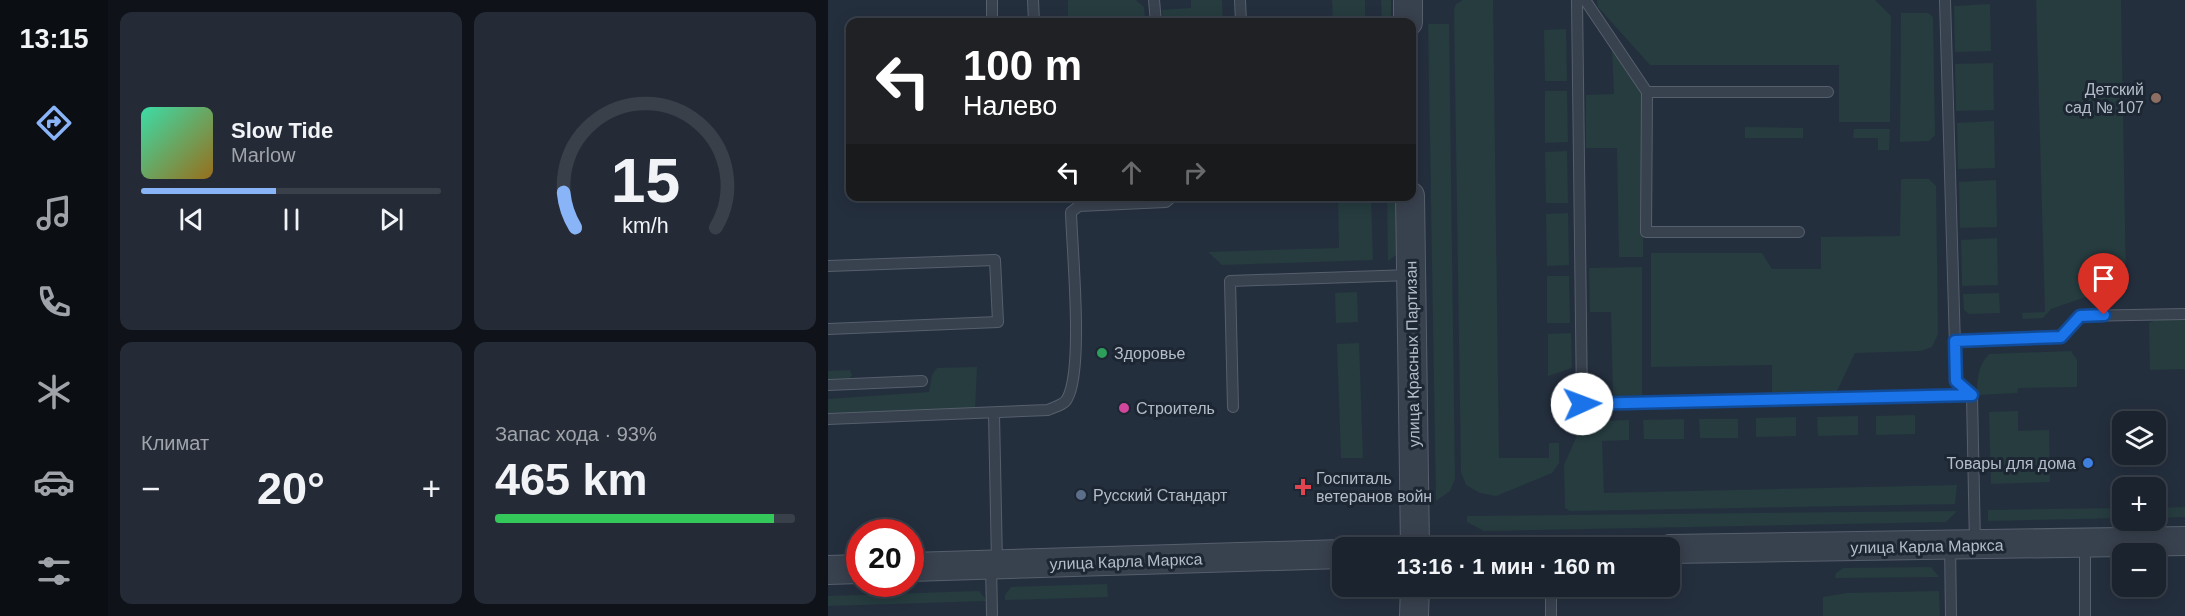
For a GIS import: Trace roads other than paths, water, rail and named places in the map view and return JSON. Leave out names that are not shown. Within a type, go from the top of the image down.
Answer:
[{"type":"street","points":[[1408,0],[1408,18]]},
{"type":"street","name":"улица Красных Партизан","points":[[1410,201],[1415,537]]},
{"type":"street","name":"улица Карла Маркса","points":[[1680,549],[2185,541]]},
{"type":"street","name":"улица Карла Маркса","points":[[924,567],[1332,554]]},
{"type":"street","points":[[828,570],[846,569]]},
{"type":"street","points":[[1414,616],[1415,597]]},
{"type":"lane","points":[[992,0],[992,18]]},
{"type":"lane","points":[[1033,0],[1034,18]]},
{"type":"lane","points":[[1154,0],[1156,18]]},
{"type":"lane","points":[[1240,0],[1241,18]]},
{"type":"lane","points":[[1577,0],[1582,404],[1972,395]]},
{"type":"lane","points":[[1585,0],[1647,92],[1646,232],[1799,232]]},
{"type":"lane","points":[[1945,0],[1956,381],[1972,395]]},
{"type":"lane","points":[[1647,92],[1828,92]]},
{"type":"lane","points":[[828,419],[994,414],[1048,410],[1066,402],[1071,390],[1076,344],[1071,212],[1073,208],[1167,201]]},
{"type":"lane","points":[[828,266],[995,260],[998,322],[828,329]]},
{"type":"lane","points":[[1233,407],[1230,281],[1412,275]]},
{"type":"lane","points":[[1955,341],[2061,337],[2080,316],[2185,314]]},
{"type":"lane","points":[[828,385],[922,381]]},
{"type":"lane","points":[[1951,616],[1963,545],[1972,395]]},
{"type":"lane","points":[[992,614],[994,414]]},
{"type":"lane","points":[[2085,544],[2085,616]]},
{"type":"lane","points":[[1551,597],[1551,616]]},
{"type":"place","name":"Детский сад № 107","points":[[2156,98]]},
{"type":"place","name":"Здоровье","points":[[1102,353]]},
{"type":"place","name":"Строитель","points":[[1124,408]]},
{"type":"place","name":"Товары для дома","points":[[2088,463]]},
{"type":"place","name":"Госпиталь ветеранов войн","points":[[1303,487]]},
{"type":"place","name":"Русский Стандарт","points":[[1081,495]]}]
